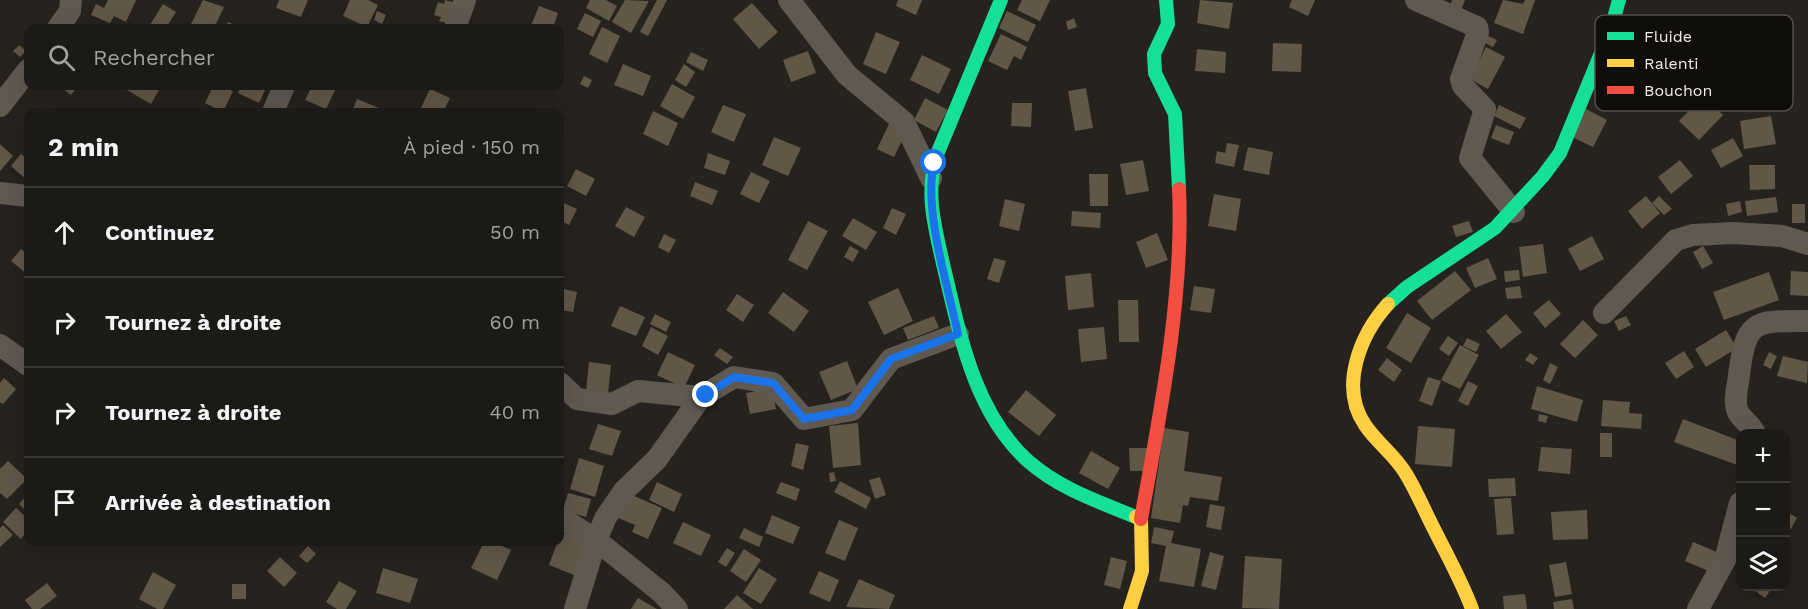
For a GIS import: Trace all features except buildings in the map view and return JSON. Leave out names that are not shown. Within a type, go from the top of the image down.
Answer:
[{"type":"street","points":[[61,24],[70,11],[71,0]]},
{"type":"street","points":[[456,24],[465,0]]},
{"type":"street","points":[[789,0],[847,75],[910,130],[931,185],[933,211],[965,358],[991,413],[1004,434],[1034,466],[1051,480],[1140,519]]},
{"type":"street","points":[[931,185],[969,73],[1001,0]]},
{"type":"street","points":[[1130,609],[1142,572],[1140,519],[1161,410],[1180,257],[1181,192],[1175,114],[1155,73],[1154,54],[1168,24],[1166,0]]},
{"type":"street","points":[[1615,15],[1619,0]]},
{"type":"street","points":[[1426,4],[1477,27],[1478,32],[1461,79],[1463,86],[1485,110],[1470,158],[1514,212]]},
{"type":"street","points":[[1472,609],[1461,578],[1408,477],[1365,427],[1353,399],[1353,381],[1366,331],[1380,310],[1406,289],[1483,238],[1514,212],[1560,153],[1595,68]]},
{"type":"street","points":[[0,106],[24,75]]},
{"type":"street","points":[[275,108],[282,90]]},
{"type":"street","points":[[0,193],[24,196]]},
{"type":"street","points":[[1604,313],[1676,240],[1693,235],[1733,233],[1782,236],[1808,244]]},
{"type":"street","points":[[1751,429],[1738,412],[1736,401],[1743,343],[1748,334],[1764,323],[1808,321]]},
{"type":"street","points":[[575,609],[596,540],[615,502],[657,459],[701,397],[734,377],[773,383],[804,419],[852,410],[891,359],[958,334]]},
{"type":"street","points":[[0,345],[24,362]]},
{"type":"street","points":[[564,387],[577,399],[612,404],[638,391],[701,397]]},
{"type":"street","points":[[1698,609],[1725,560],[1736,518]]},
{"type":"street","points":[[564,520],[596,540],[663,593],[677,609]]},
{"type":"traffic: fast","points":[[1001,0],[938,152],[932,181],[934,224],[956,320],[972,371],[994,420],[1028,461],[1040,471],[1079,493],[1136,517]]},
{"type":"traffic: fast","points":[[1166,0],[1168,24],[1154,54],[1155,73],[1175,114],[1179,189]]},
{"type":"traffic: fast","points":[[1615,15],[1619,0]]},
{"type":"traffic: fast","points":[[1388,304],[1407,287],[1495,228],[1543,176],[1560,153],[1595,68]]},
{"type":"traffic: slow","points":[[1388,304],[1369,331],[1356,362],[1353,378],[1357,410],[1365,425],[1402,467],[1472,609]]},
{"type":"traffic: slow","points":[[1130,609],[1142,571],[1141,519],[1136,517]]},
{"type":"traffic: jam","points":[[1141,519],[1163,397],[1174,313],[1180,229],[1179,189]]},
{"type":"route","points":[[706,395],[729,378],[734,377],[773,383],[804,419],[809,420],[852,410],[891,359],[958,334],[933,211],[931,178],[934,163]]}]
